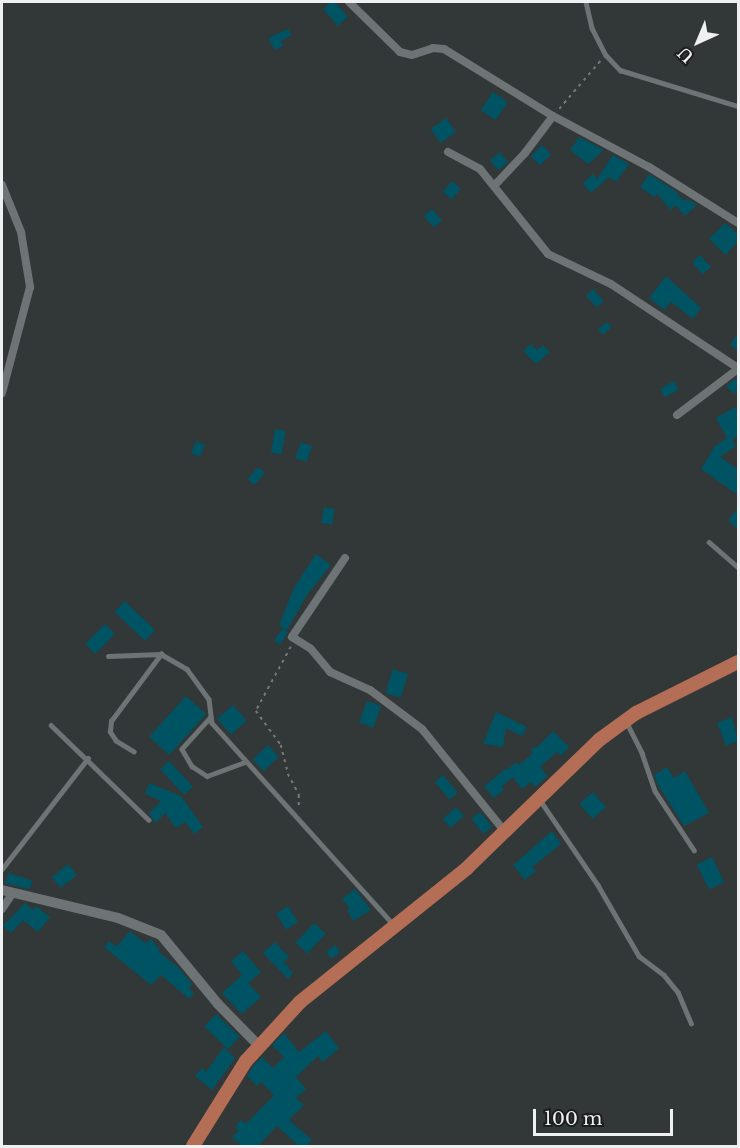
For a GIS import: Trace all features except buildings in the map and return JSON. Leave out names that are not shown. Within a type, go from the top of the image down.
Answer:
[{"type":"highway","points":[[194,1146],[224,1093],[258,1045],[325,979],[467,868],[599,740],[636,713],[738,662]]},
{"type":"street","points":[[349,2],[400,52],[412,55],[433,48],[444,49],[553,116],[649,167],[738,223]]},
{"type":"street","points":[[494,186],[525,153],[553,116]]},
{"type":"street","points":[[448,152],[480,169],[548,254],[610,284],[699,340],[738,368],[677,415]]},
{"type":"street","points":[[2,185],[21,232],[30,287],[2,393]]},
{"type":"street","points":[[345,558],[292,637],[311,649],[330,672],[370,690],[422,729],[505,832]]},
{"type":"street","points":[[2,909],[7,892],[118,918],[161,936],[218,1004],[258,1045]]},
{"type":"lane","points":[[586,2],[592,28],[606,55],[620,70],[738,106]]},
{"type":"lane","points":[[709,542],[738,567]]},
{"type":"lane","points":[[108,656],[161,654],[187,669],[202,686],[209,699],[212,723],[244,762],[394,926]]},
{"type":"lane","points":[[134,752],[116,741],[110,732],[111,721],[161,654]]},
{"type":"lane","points":[[211,717],[182,748],[192,766],[207,776],[244,762]]},
{"type":"lane","points":[[626,721],[642,753],[655,791],[694,850]]},
{"type":"lane","points":[[51,725],[149,820]]},
{"type":"lane","points":[[2,869],[87,758]]},
{"type":"lane","points":[[538,798],[598,885],[639,956],[664,975],[678,992],[691,1023]]},
{"type":"path","points":[[553,116],[606,55]]},
{"type":"path","points":[[292,637],[292,646],[256,711],[281,745],[288,774],[299,795],[297,819]]}]
